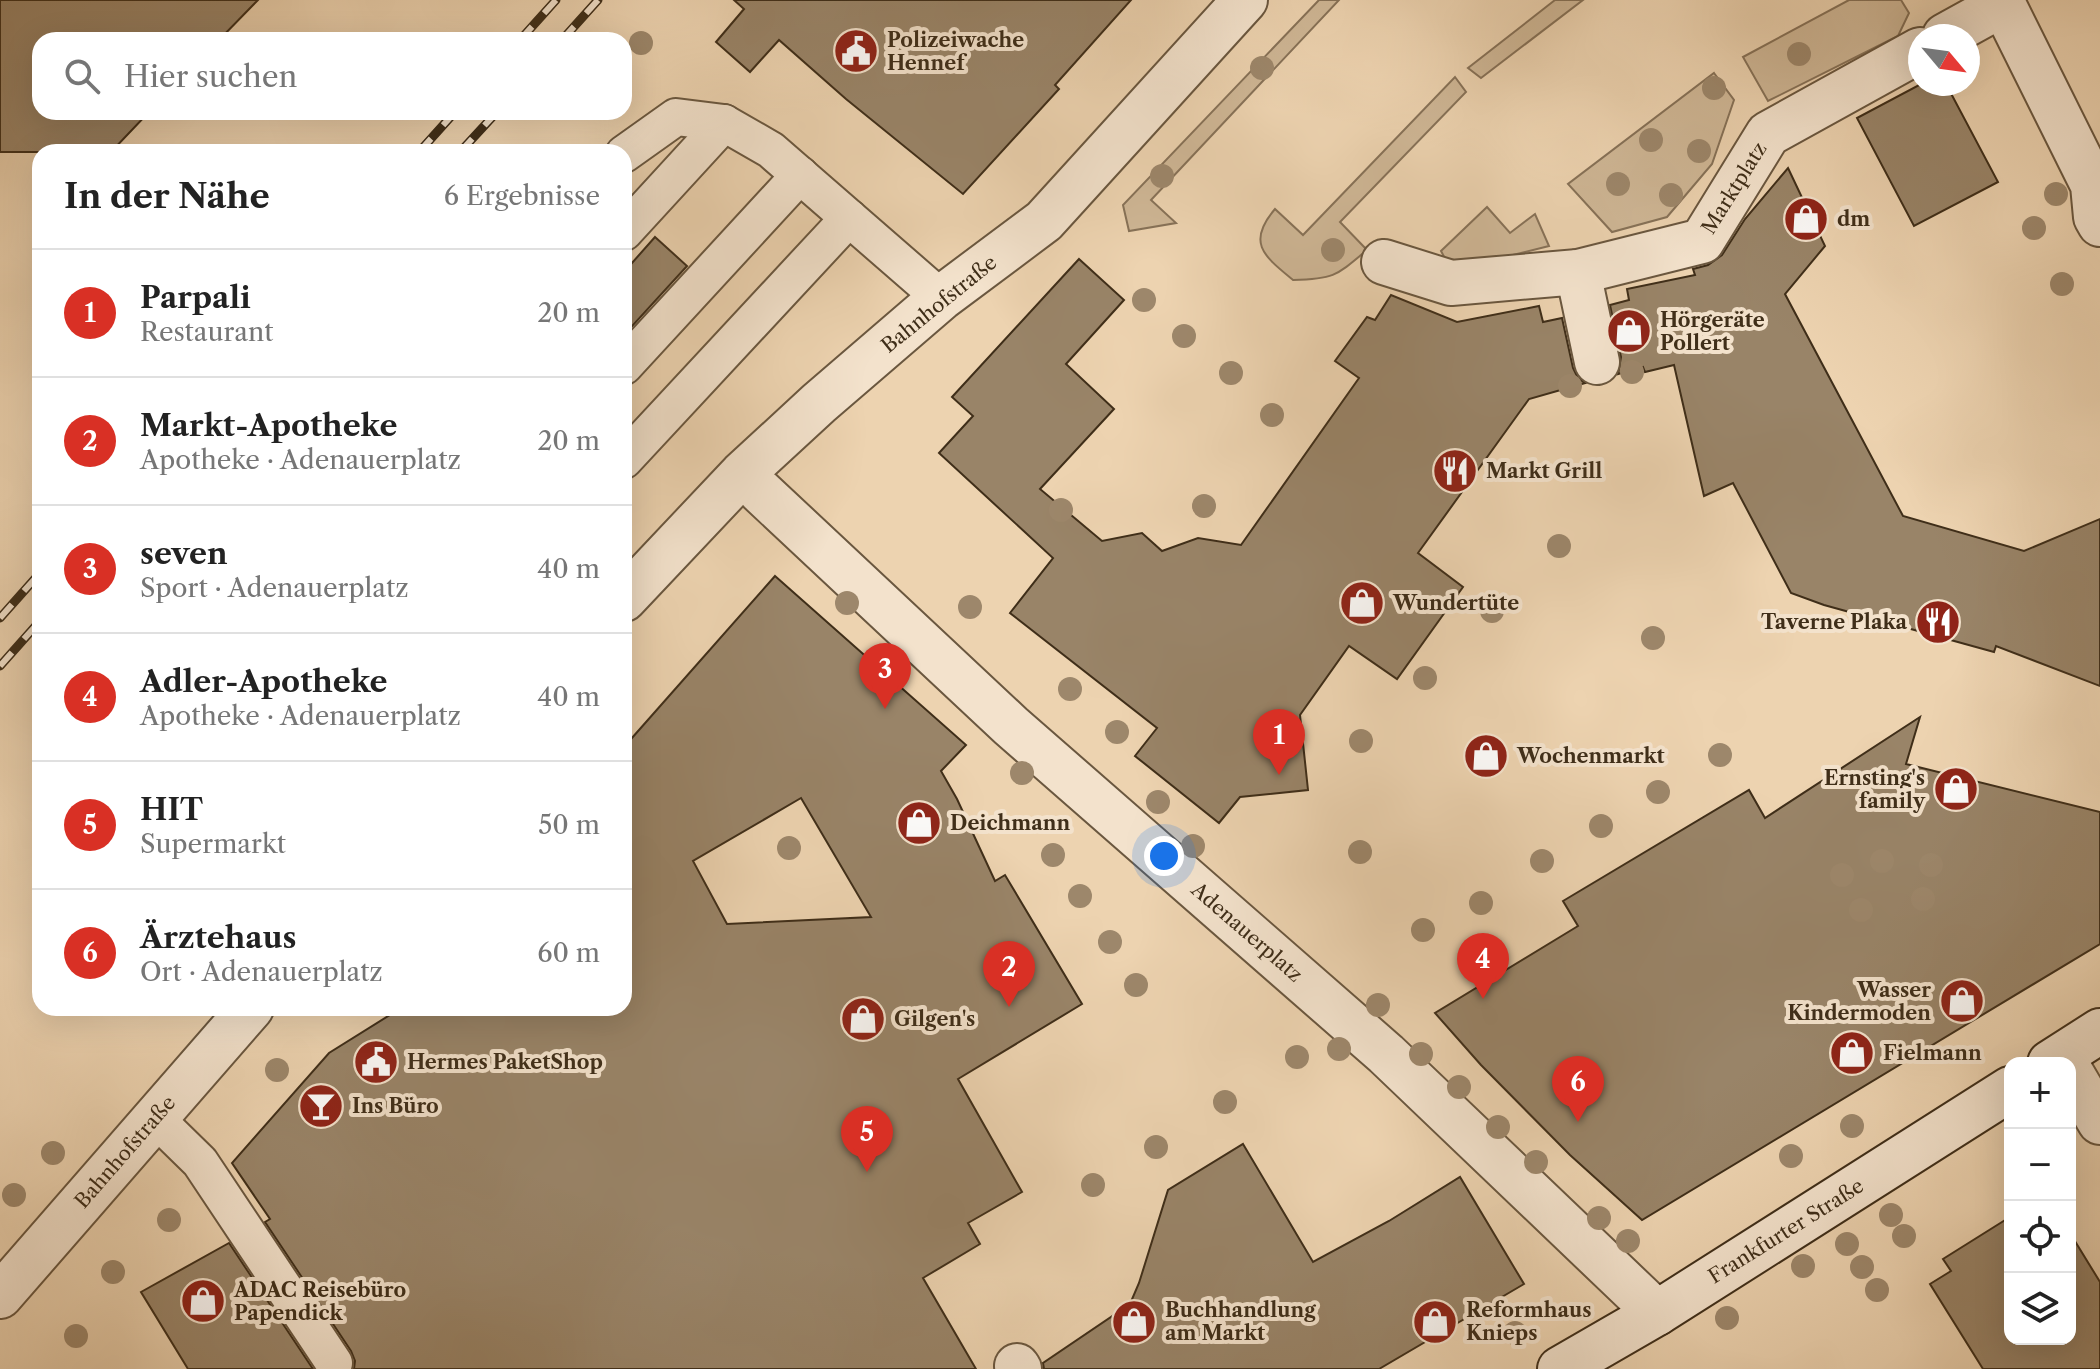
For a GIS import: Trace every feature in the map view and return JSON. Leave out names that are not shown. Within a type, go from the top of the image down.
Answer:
[{"type":"street","name":"Bahnhofstraße","points":[[632,591],[742,474],[819,403],[941,298],[1044,221],[1245,0]]},
{"type":"street","points":[[1965,24],[2002,2],[2093,185],[2096,217],[2100,224]]},
{"type":"street","name":"Marktplatz","points":[[1384,262],[1451,283],[1578,272],[1702,241],[1768,134],[1908,57]]},
{"type":"street","points":[[1578,272],[1597,362]]},
{"type":"street","name":"Adenauerplatz","points":[[760,491],[1011,726],[1386,1054],[1657,1313]]},
{"type":"street","name":"Bahnhofstraße","points":[[0,1296],[244,1016]]},
{"type":"street","points":[[2069,1057],[2100,1031]]},
{"type":"street","points":[[2076,1085],[2100,1122]]},
{"type":"street","name":"Frankfurter Straße","points":[[1560,1369],[1657,1313],[2004,1093]]},
{"type":"lane","points":[[632,148],[676,117],[724,123],[771,150],[941,298]]},
{"type":"lane","points":[[632,223],[724,123]]},
{"type":"lane","points":[[632,357],[800,175]]},
{"type":"lane","points":[[632,451],[849,218]]},
{"type":"lane","points":[[155,1118],[200,1162],[334,1363]]},
{"type":"shaded area","points":[[1319,0],[1339,0],[1151,200],[1176,223],[1129,231],[1123,205]]},
{"type":"shaded area","points":[[1555,0],[1583,0],[1481,78],[1468,68]]},
{"type":"shaded area","points":[[1849,0],[1901,0],[1909,13],[1898,36],[1768,101],[1743,57]]},
{"type":"shaded area","points":[[1714,73],[1734,100],[1712,164],[1667,217],[1612,232],[1568,184]]},
{"type":"shaded area","points":[[1455,77],[1466,92],[1340,222],[1367,250],[1341,271],[1318,279],[1293,280],[1274,264],[1260,240],[1266,221],[1275,209],[1303,235]]},
{"type":"shaded area","points":[[1487,207],[1510,233],[1535,214],[1549,246],[1460,268],[1448,264],[1441,251]]},
{"type":"building","points":[[0,0],[258,0],[227,32],[32,32],[32,120],[141,120],[119,144],[32,144],[32,152],[0,152]]},
{"type":"building","points":[[734,0],[1131,0],[1055,85],[1059,89],[963,194],[779,40],[750,72],[716,42],[744,9]]},
{"type":"building","points":[[1908,91],[1908,96],[1952,96],[1998,182],[1914,226],[1857,118]]},
{"type":"building","points":[[1788,168],[1825,246],[1785,294],[1903,516],[2024,551],[2100,519],[2100,686],[1996,646],[1994,652],[1791,593],[1733,483],[1704,496],[1674,365],[1645,372],[1643,367],[1618,374],[1621,357],[1610,305],[1629,300],[1627,289],[1695,275],[1693,269],[1708,265],[1722,255],[1745,219]]},
{"type":"building","points":[[655,237],[687,266],[632,326],[632,263]]},
{"type":"building","points":[[1079,259],[1124,300],[1066,364],[1114,409],[1040,489],[1102,541],[1142,533],[1162,551],[1198,538],[1241,545],[1359,378],[1335,361],[1367,317],[1375,320],[1391,295],[1457,322],[1539,306],[1543,322],[1562,318],[1573,368],[1585,383],[1529,399],[1418,553],[1463,587],[1397,679],[1349,646],[1300,715],[1308,790],[1240,797],[1219,823],[1135,756],[1157,728],[1010,613],[1053,558],[939,453],[973,416],[952,397]]},
{"type":"building","points":[[775,576],[966,745],[941,771],[995,881],[1005,875],[1082,1004],[958,1079],[1022,1192],[968,1223],[980,1244],[923,1278],[976,1369],[354,1369],[351,1351],[265,1222],[270,1219],[232,1163],[329,1053],[388,1016],[632,1016],[632,738]],"holes":[[[801,798],[871,917],[727,924],[693,861]]]},
{"type":"building","points":[[1920,717],[1906,764],[2100,812],[2100,944],[1642,1220],[1570,1155],[1481,1065],[1435,1013],[1578,926],[1563,901],[1749,790],[1765,818]]},
{"type":"building","points":[[1243,1144],[1313,1262],[1389,1221],[1460,1177],[1524,1284],[1379,1369],[1044,1369],[1043,1363],[1130,1304],[1168,1190]]},
{"type":"building","points":[[2004,1221],[2004,1345],[2076,1345],[2076,1243],[2100,1282],[2100,1369],[1983,1369],[1930,1284],[1951,1271],[1943,1259]]},
{"type":"building","name":"ADAC Reisebüro Papendick","points":[[229,1243],[313,1369],[188,1369],[141,1292]]},
{"type":"railway","points":[[527,32],[556,0]]},
{"type":"railway","points":[[569,32],[598,0]]},
{"type":"railway","points":[[426,144],[448,120]]},
{"type":"railway","points":[[467,144],[490,120]]},
{"type":"railway","points":[[0,618],[32,582]]},
{"type":"railway","points":[[0,666],[32,630]]},
{"type":"place","name":"Polizeiwache Hennef","points":[[856,51]]},
{"type":"place","name":"dm","points":[[1806,219]]},
{"type":"place","name":"Hörgeräte Pollert","points":[[1629,331]]},
{"type":"place","name":"Markt Grill","points":[[1455,471]]},
{"type":"place","name":"Wundertüte","points":[[1362,603]]},
{"type":"place","name":"Taverne Plaka","points":[[1938,622]]},
{"type":"place","name":"seven","points":[[885,709]]},
{"type":"place","name":"Wochenmarkt","points":[[1486,756]]},
{"type":"place","name":"Parpali","points":[[1279,775]]},
{"type":"place","name":"Ernsting's family","points":[[1956,789]]},
{"type":"place","name":"Deichmann","points":[[919,823]]},
{"type":"place","name":"Adler-Apotheke","points":[[1483,999]]},
{"type":"place","name":"Wasser Kindermoden","points":[[1962,1001]]},
{"type":"place","name":"Markt-Apotheke","points":[[1009,1007]]},
{"type":"place","name":"Gilgen's","points":[[863,1019]]},
{"type":"place","name":"Fielmann","points":[[1852,1053]]},
{"type":"place","name":"Hermes PaketShop","points":[[376,1062]]},
{"type":"place","name":"Ins Büro","points":[[321,1106]]},
{"type":"place","name":"Ärztehaus","points":[[1578,1122]]},
{"type":"place","name":"HIT","points":[[867,1172]]},
{"type":"place","name":"ADAC Reisebüro Papendick","points":[[203,1301]]},
{"type":"place","name":"Buchhandlung am Markt","points":[[1134,1322]]},
{"type":"place","name":"Reformhaus Knieps","points":[[1435,1322]]}]
